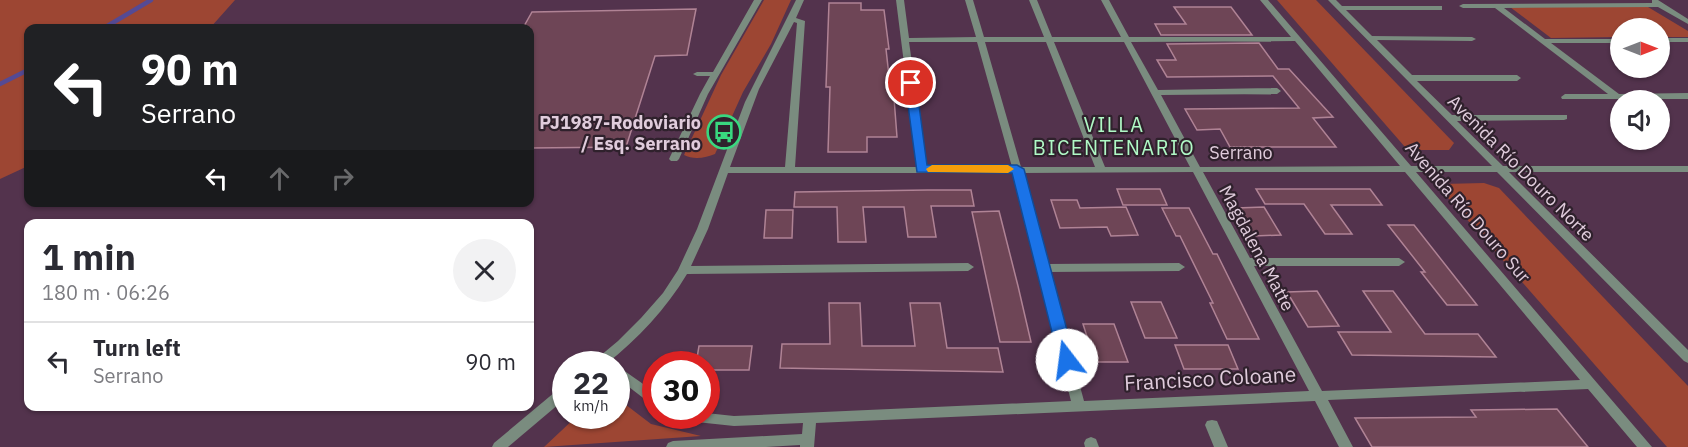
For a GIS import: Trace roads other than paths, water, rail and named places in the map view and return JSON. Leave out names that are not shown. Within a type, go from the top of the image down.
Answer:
[{"type":"street","points":[[674,159],[716,74],[758,0]]},
{"type":"street","points":[[615,351],[650,314],[683,270],[758,82],[792,20],[800,0]]},
{"type":"street","points":[[900,0],[922,169]]},
{"type":"street","points":[[969,0],[1017,169],[1079,406]]},
{"type":"street","points":[[1033,0],[1101,169]]},
{"type":"street","name":"Magdalena Matte","points":[[1105,0],[1346,447]]},
{"type":"street","name":"Avenida Río Douro Sur","points":[[1264,0],[1646,447]]},
{"type":"street","name":"Avenida Río Douro Norte","points":[[1332,0],[1688,358]]},
{"type":"street","points":[[1652,0],[1688,22]]},
{"type":"street","points":[[1497,5],[1610,91]]},
{"type":"street","points":[[1462,6],[1660,5]]},
{"type":"street","points":[[1340,8],[1439,8]]},
{"type":"street","points":[[790,169],[801,21],[792,20]]},
{"type":"street","points":[[1370,38],[1472,39]]},
{"type":"street","points":[[906,40],[1298,39]]},
{"type":"street","points":[[1544,41],[1610,40]]},
{"type":"street","points":[[1670,40],[1688,40]]},
{"type":"street","points":[[697,74],[716,74]]},
{"type":"street","points":[[1409,78],[1517,78]]},
{"type":"street","points":[[1155,93],[1277,91]]},
{"type":"street","points":[[1565,97],[1610,96]]},
{"type":"street","points":[[1670,96],[1688,96]]},
{"type":"street","points":[[1449,118],[1564,117]]},
{"type":"street","name":"Serrano","points":[[723,170],[1688,169]]},
{"type":"street","points":[[1246,262],[1399,262]]},
{"type":"street","points":[[683,270],[968,267]]},
{"type":"street","points":[[1042,268],[1179,267]]},
{"type":"street","name":"Francisco Coloane","points":[[720,420],[1592,384]]},
{"type":"street","points":[[499,447],[552,402]]},
{"type":"street","points":[[673,447],[807,443],[810,417]]},
{"type":"street","points":[[1212,425],[1221,447]]},
{"type":"waterway","points":[[111,24],[151,0]]},
{"type":"waterway","points":[[0,84],[24,72]]},
{"type":"place","name":"PJ1987-Rodoviario / Esq. Serrano","points":[[724,132]]},
{"type":"district","name":"VILLA BICENTENARIO","points":[[1114,136]]}]
